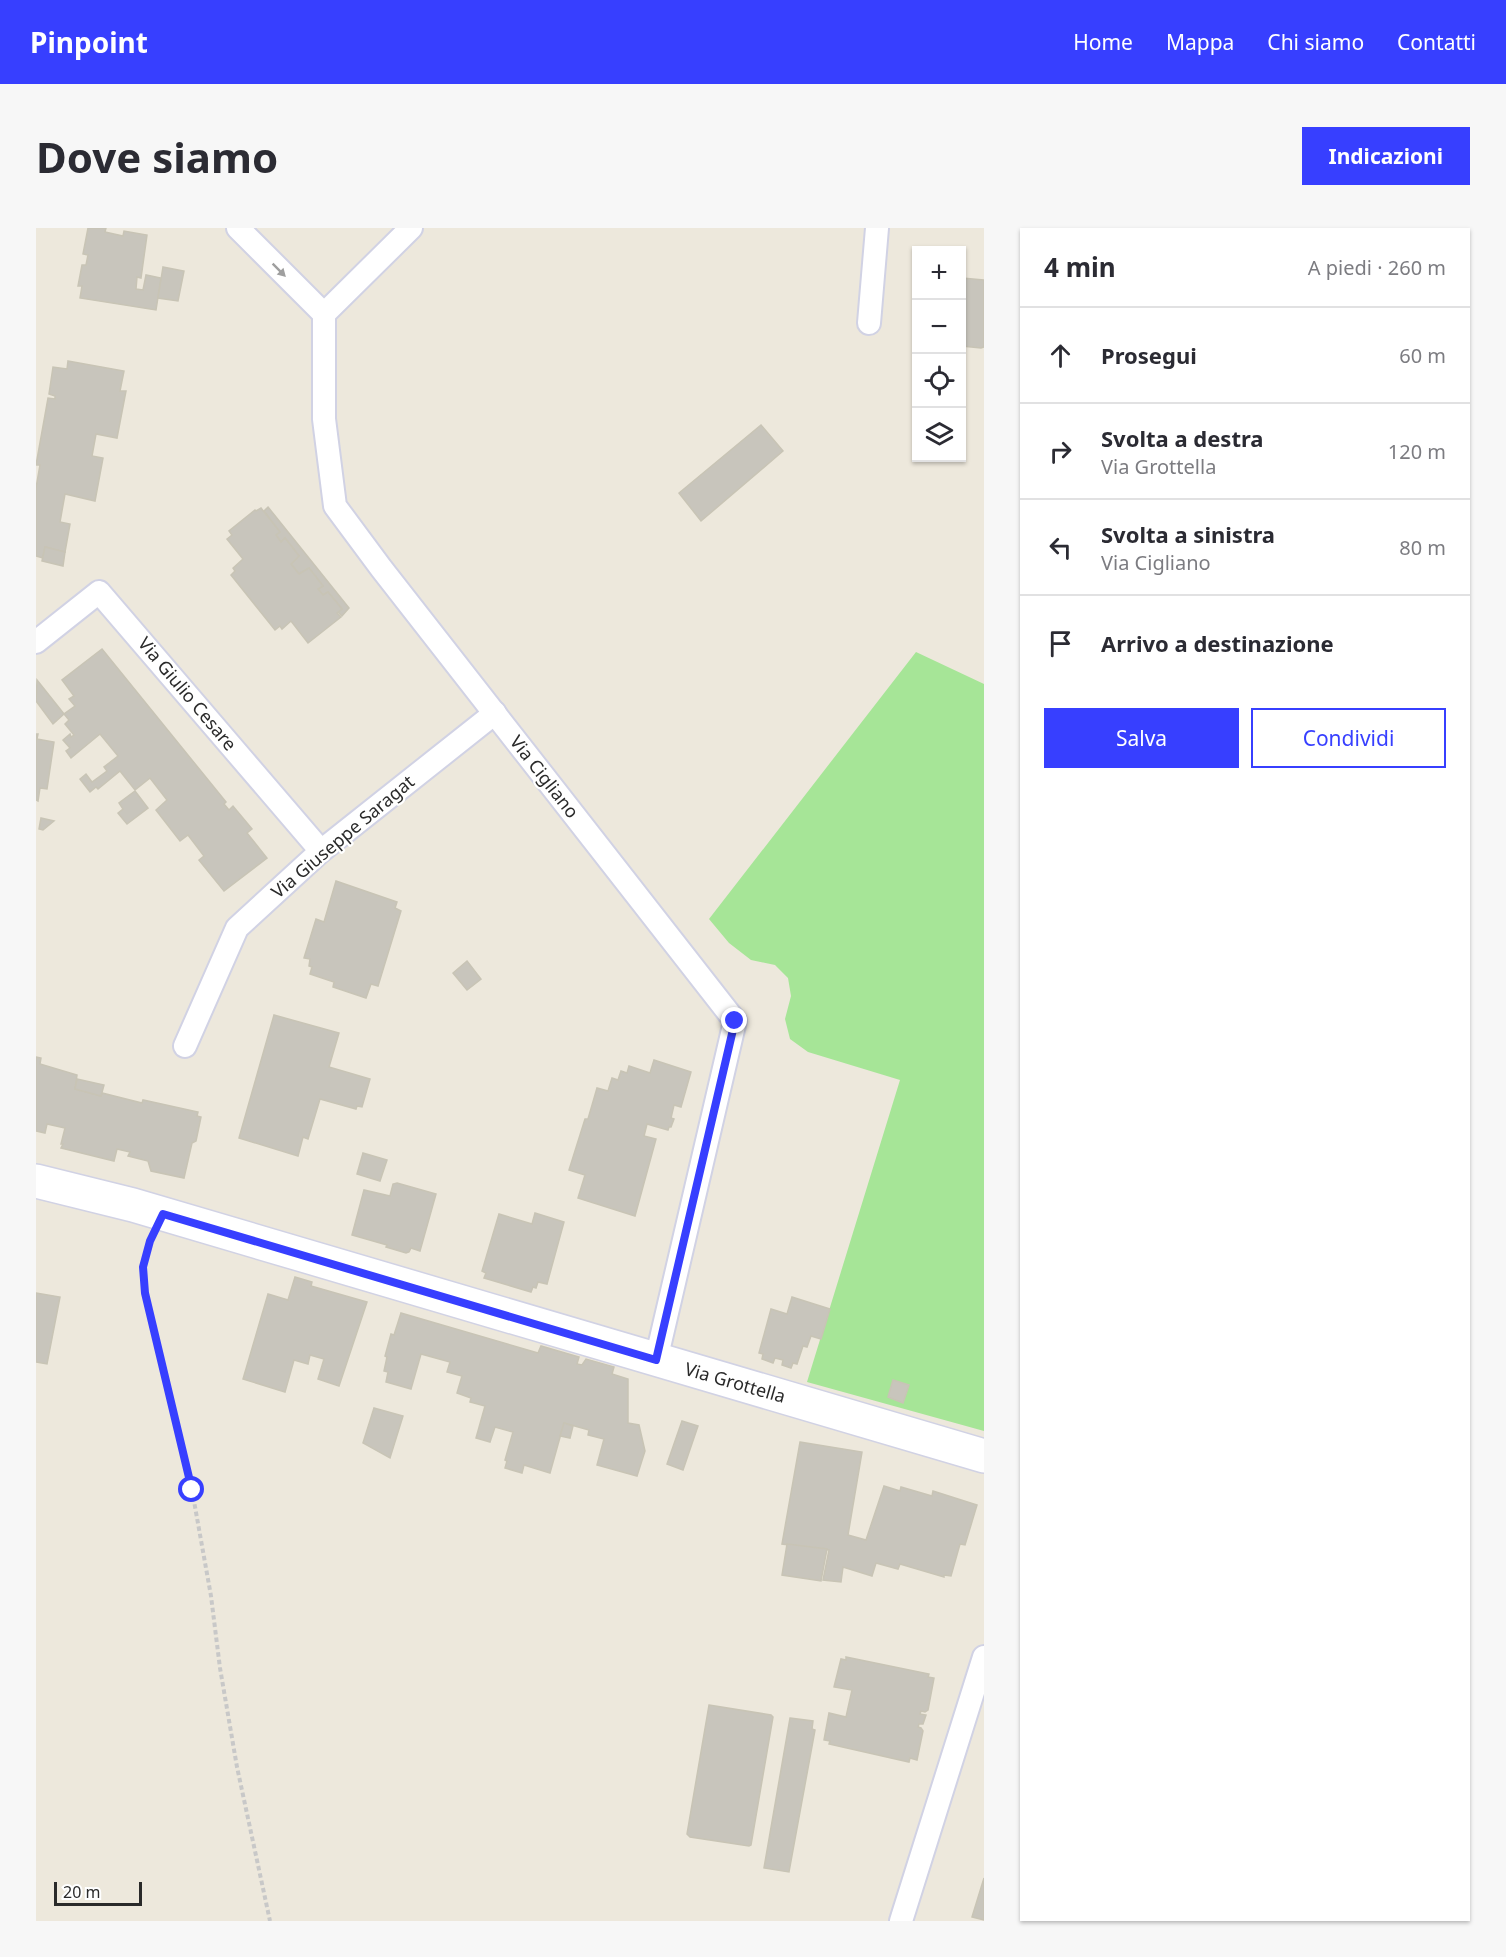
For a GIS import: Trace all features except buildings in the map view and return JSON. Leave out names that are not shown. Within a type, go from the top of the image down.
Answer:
[{"type":"street","points":[[238,228],[324,314],[411,228]]},
{"type":"street","points":[[869,323],[877,228]]},
{"type":"street","name":"Via Cigliano","points":[[324,314],[324,419],[335,506],[735,1021],[656,1360]]},
{"type":"street","name":"Via Giulio Cesare","points":[[38,636],[99,592],[321,851]]},
{"type":"street","name":"Via Giuseppe Saragat","points":[[185,1046],[237,928],[321,851],[495,713]]},
{"type":"street","name":"Via Grottella","points":[[36,1181],[163,1214],[984,1456]]},
{"type":"street","points":[[901,1921],[984,1657]]},
{"type":"path","points":[[163,1214],[150,1241],[143,1267],[145,1293],[192,1490],[237,1767],[270,1921]]},
{"type":"green space","points":[[916,652],[984,684],[984,1431],[807,1382],[900,1080],[808,1052],[790,1039],[785,1019],[791,996],[788,978],[775,965],[751,960],[729,943],[709,919]]},
{"type":"route","points":[[192,1490],[145,1293],[143,1267],[150,1241],[163,1214],[656,1360],[735,1021]]}]
